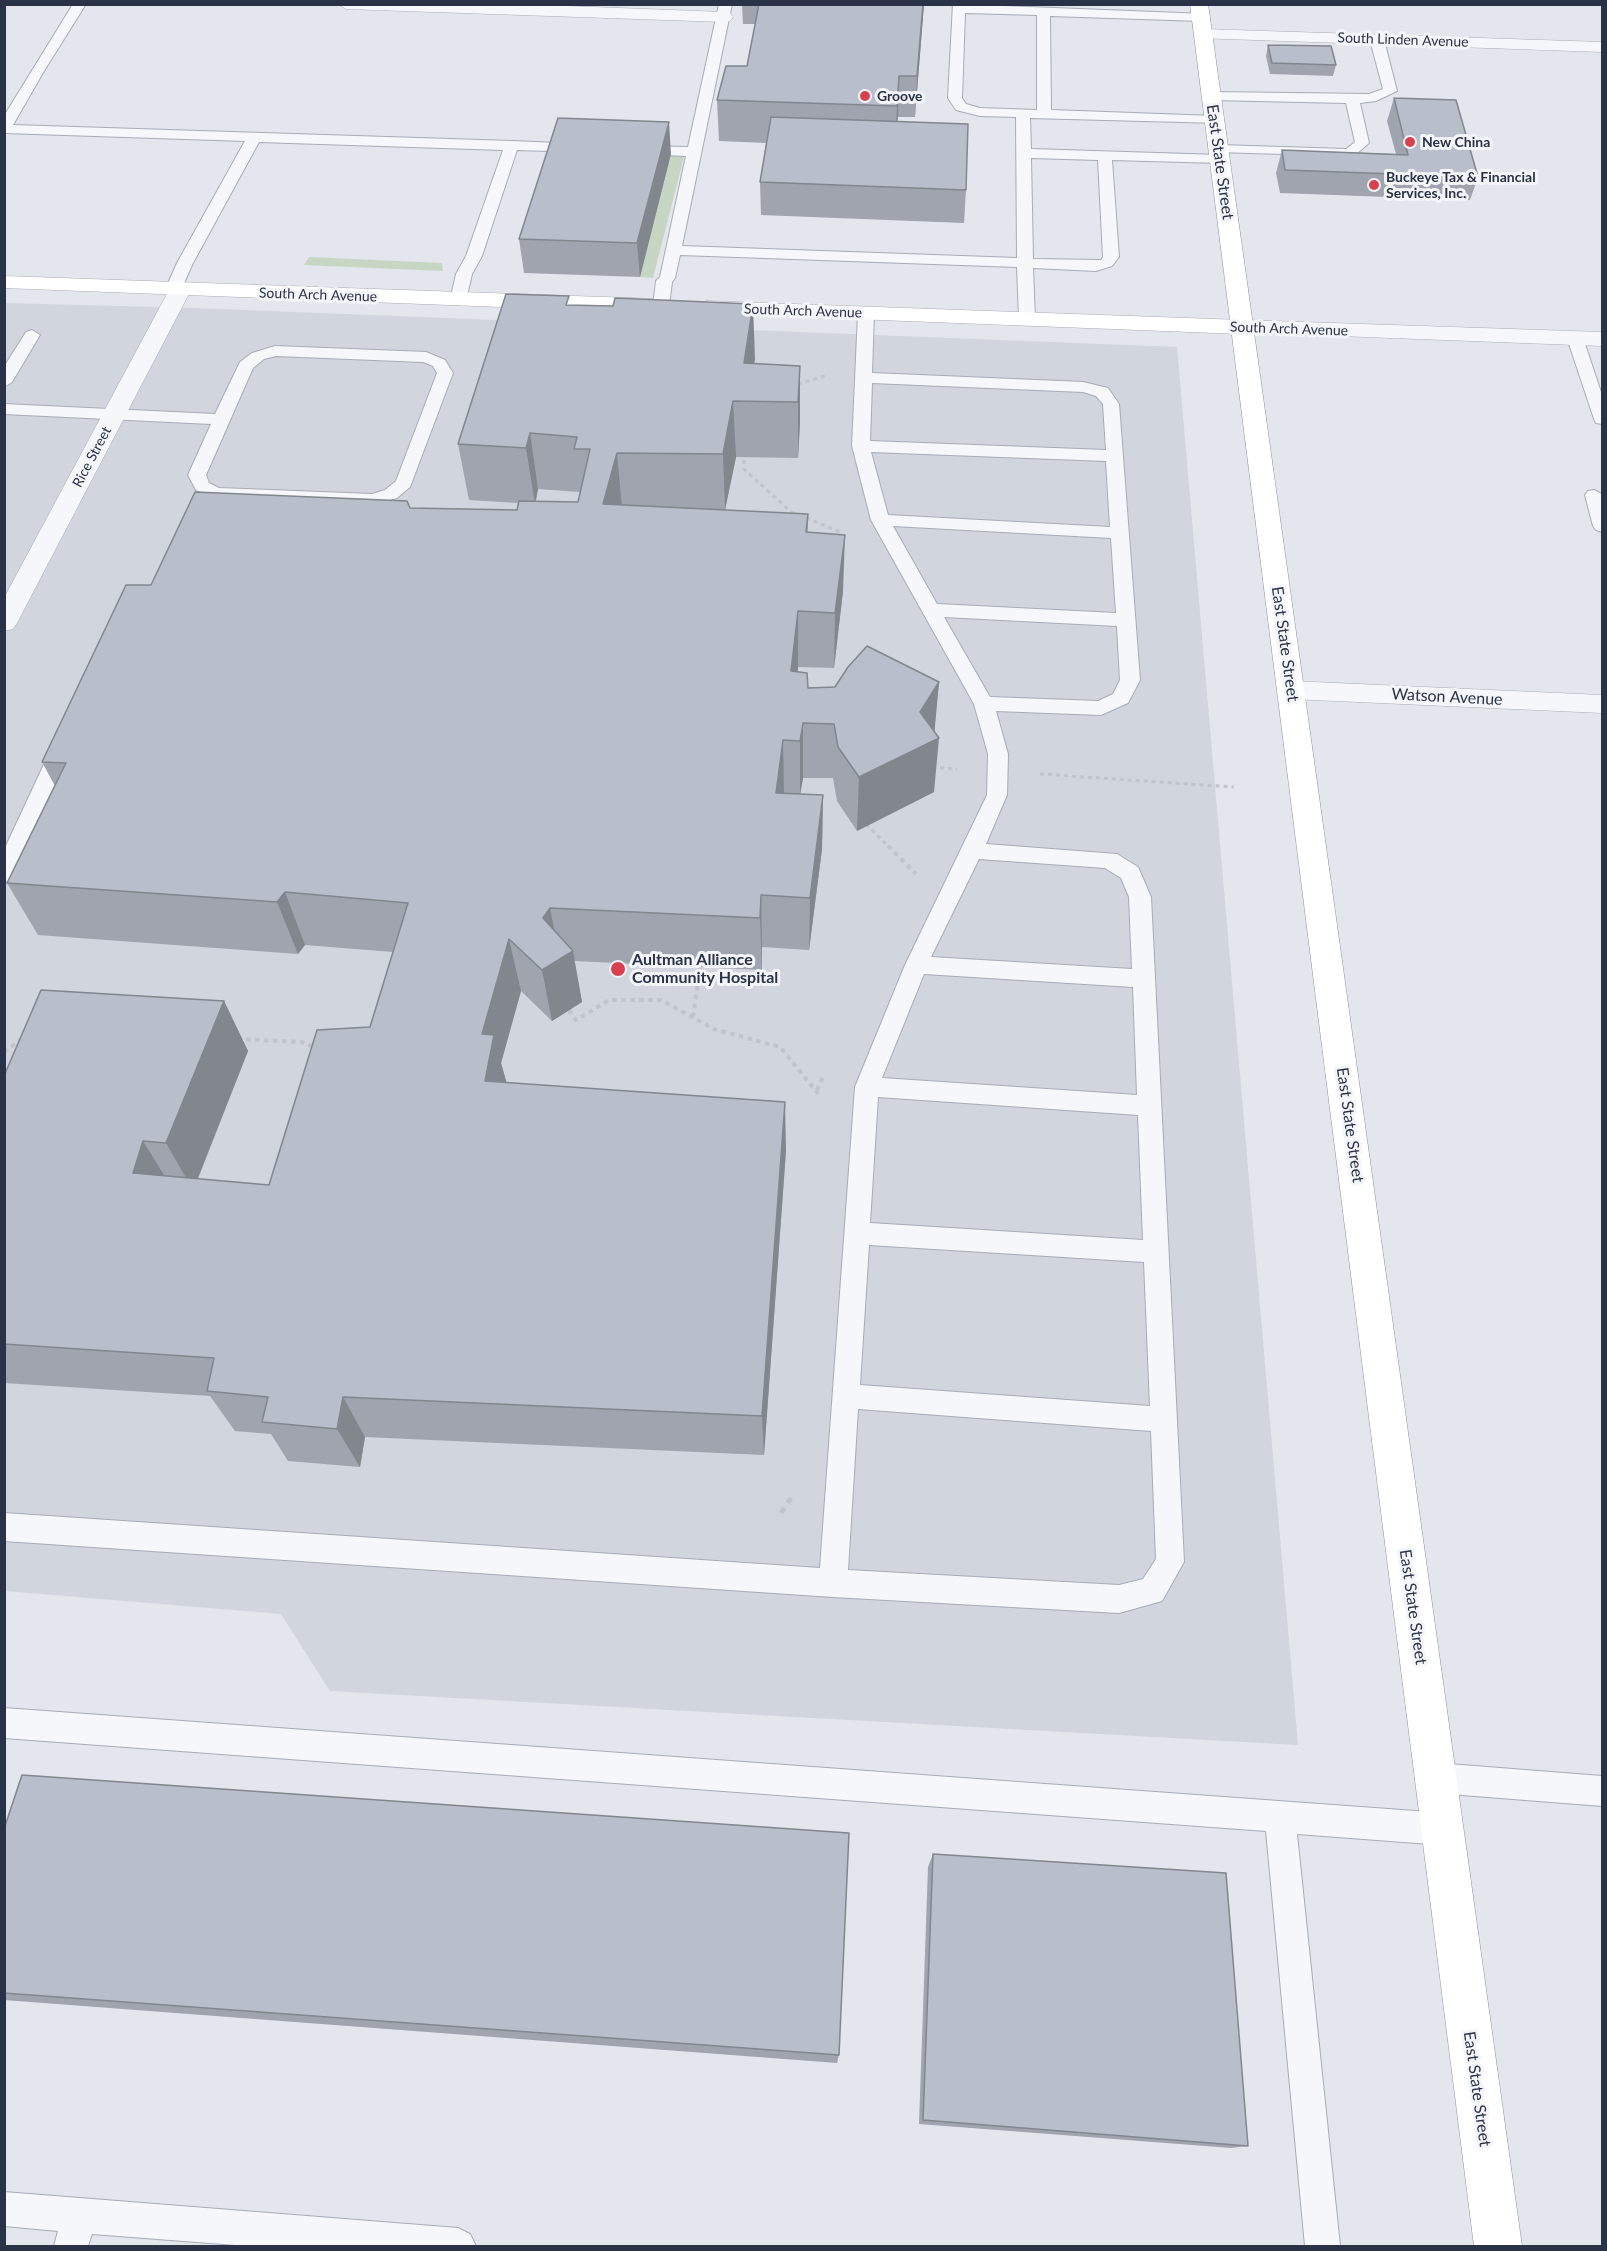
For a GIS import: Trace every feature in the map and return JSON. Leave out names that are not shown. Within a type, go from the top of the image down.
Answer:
[{"type":"main road","name":"East State Street","points":[[1201,19],[1498,2247]]},
{"type":"main road","name":"South Arch Avenue","points":[[4,282],[1242,327]]},
{"type":"street","points":[[346,4],[725,11]]},
{"type":"street","name":"South Linden Avenue","points":[[1201,19],[1377,40],[1602,47]]},
{"type":"street","name":"Rice Street","points":[[4,623],[115,414],[177,290]]},
{"type":"street","name":"South Arch Avenue","points":[[1242,327],[1602,339]]},
{"type":"street","name":"Watson Avenue","points":[[1291,690],[1602,704]]},
{"type":"lane","points":[[80,4],[37,71],[4,129],[592,148]]},
{"type":"lane","points":[[1201,19],[959,7],[955,98],[961,107],[980,112],[1215,120]]},
{"type":"lane","points":[[661,306],[664,281],[668,278],[725,11]]},
{"type":"lane","points":[[1043,12],[1044,114]]},
{"type":"lane","points":[[1211,96],[1371,98],[1390,91],[1377,40]]},
{"type":"lane","points":[[1023,153],[1105,156],[1349,153],[1362,143],[1352,99]]},
{"type":"lane","points":[[1023,113],[1027,319]]},
{"type":"lane","points":[[177,290],[185,264],[254,138]]},
{"type":"lane","points":[[458,300],[464,274],[474,256],[512,146]]},
{"type":"lane","points":[[626,149],[695,152]]},
{"type":"lane","points":[[674,250],[1096,266],[1107,263],[1111,257],[1105,156]]},
{"type":"lane","points":[[833,1583],[867,1087],[916,965],[997,795],[998,771],[998,753],[984,704],[880,520],[861,446],[866,313]]},
{"type":"lane","points":[[4,382],[32,335]]},
{"type":"lane","points":[[1575,339],[1602,419]]},
{"type":"lane","points":[[275,351],[426,357],[440,363],[445,373],[404,483],[391,494],[373,500],[216,493],[202,486],[197,476],[221,418],[246,365],[258,356],[275,351]]},
{"type":"lane","points":[[864,378],[1083,387],[1102,392],[1111,404],[1131,680],[1121,698],[1101,708],[984,704]]},
{"type":"lane","points":[[4,409],[221,418]]},
{"type":"lane","points":[[861,446],[1115,456]]},
{"type":"lane","points":[[1594,495],[1602,526]]},
{"type":"lane","points":[[880,520],[1120,533]]},
{"type":"lane","points":[[932,610],[1127,620]]},
{"type":"lane","points":[[4,874],[72,724]]},
{"type":"lane","points":[[4,1527],[833,1583],[1119,1599],[1152,1591],[1170,1562],[1140,897],[1130,873],[1109,860],[972,851]]},
{"type":"lane","points":[[916,965],[1144,979]]},
{"type":"lane","points":[[867,1087],[1149,1106]]},
{"type":"lane","points":[[857,1233],[1155,1252]]},
{"type":"lane","points":[[845,1396],[1163,1419]]},
{"type":"lane","points":[[4,1723],[1443,1829]]},
{"type":"lane","points":[[1436,1778],[1602,1791]]},
{"type":"lane","points":[[1280,1817],[1322,2247]]},
{"type":"lane","points":[[4,2209],[76,2231],[458,2247]]},
{"type":"path","points":[[792,386],[829,375]]},
{"type":"path","points":[[744,446],[744,469],[791,512],[853,537]]},
{"type":"path","points":[[928,767],[1234,787]]},
{"type":"path","points":[[863,820],[868,829]]},
{"type":"path","points":[[693,1017],[700,967]]},
{"type":"path","points":[[569,1010],[576,1020],[609,1000],[661,1000],[714,1029],[780,1047],[817,1090],[821,1099]]},
{"type":"path","points":[[4,1052],[29,1033]]},
{"type":"path","points":[[231,1039],[302,1042],[322,1051]]},
{"type":"path","points":[[781,1512],[794,1495]]},
{"type":"shaded area","name":"Aultman Alliance Community Hospital","points":[[5,303],[194,308],[1177,347],[1298,1745],[330,1691],[281,1614],[5,1591]]},
{"type":"green space","points":[[685,153],[653,278],[640,277],[671,155]]},
{"type":"green space","points":[[309,257],[442,263],[443,271],[304,265]]},
{"type":"building","points":[[759,4],[923,4],[917,76],[899,76],[897,106],[717,100],[726,66],[747,66]]},
{"type":"building","points":[[1268,45],[1331,46],[1336,65],[1272,63]]},
{"type":"building","points":[[1394,98],[1456,100],[1478,177],[1285,170],[1282,150],[1408,155]]},
{"type":"building","points":[[771,117],[968,124],[966,190],[760,182]]},
{"type":"building","points":[[558,118],[669,122],[637,243],[519,239]]},
{"type":"building","points":[[506,294],[569,296],[566,305],[613,306],[615,298],[753,304],[744,363],[800,366],[798,402],[733,401],[723,454],[617,453],[603,504],[808,514],[806,532],[845,535],[835,613],[798,611],[791,671],[807,673],[808,688],[835,687],[848,667],[867,646],[939,682],[920,712],[939,738],[859,777],[838,747],[834,724],[803,723],[800,741],[783,740],[776,793],[823,795],[810,898],[761,895],[760,918],[550,908],[543,918],[573,951],[542,970],[509,939],[482,1034],[494,1035],[485,1081],[785,1102],[762,1416],[343,1397],[337,1429],[262,1422],[268,1397],[207,1391],[214,1358],[4,1344],[4,1076],[41,990],[224,1001],[166,1143],[143,1141],[133,1173],[269,1185],[317,1030],[370,1027],[408,903],[285,892],[277,902],[7,883],[66,763],[42,762],[126,585],[151,585],[195,492],[407,501],[410,508],[517,510],[519,501],[578,502],[590,449],[574,449],[577,437],[530,433],[526,448],[458,444]]},
{"type":"building","points":[[22,1775],[849,1833],[839,2055],[4,1993],[4,1829]]},
{"type":"building","points":[[933,1854],[1226,1873],[1248,2146],[923,2120]]},
{"type":"place","name":"Groove","points":[[865,96]]},
{"type":"place","name":"New China","points":[[1410,142]]},
{"type":"place","name":"Buckeye Tax & Financial Services, Inc.","points":[[1374,185]]},
{"type":"place","name":"Aultman Alliance Community Hospital","points":[[618,969]]}]
